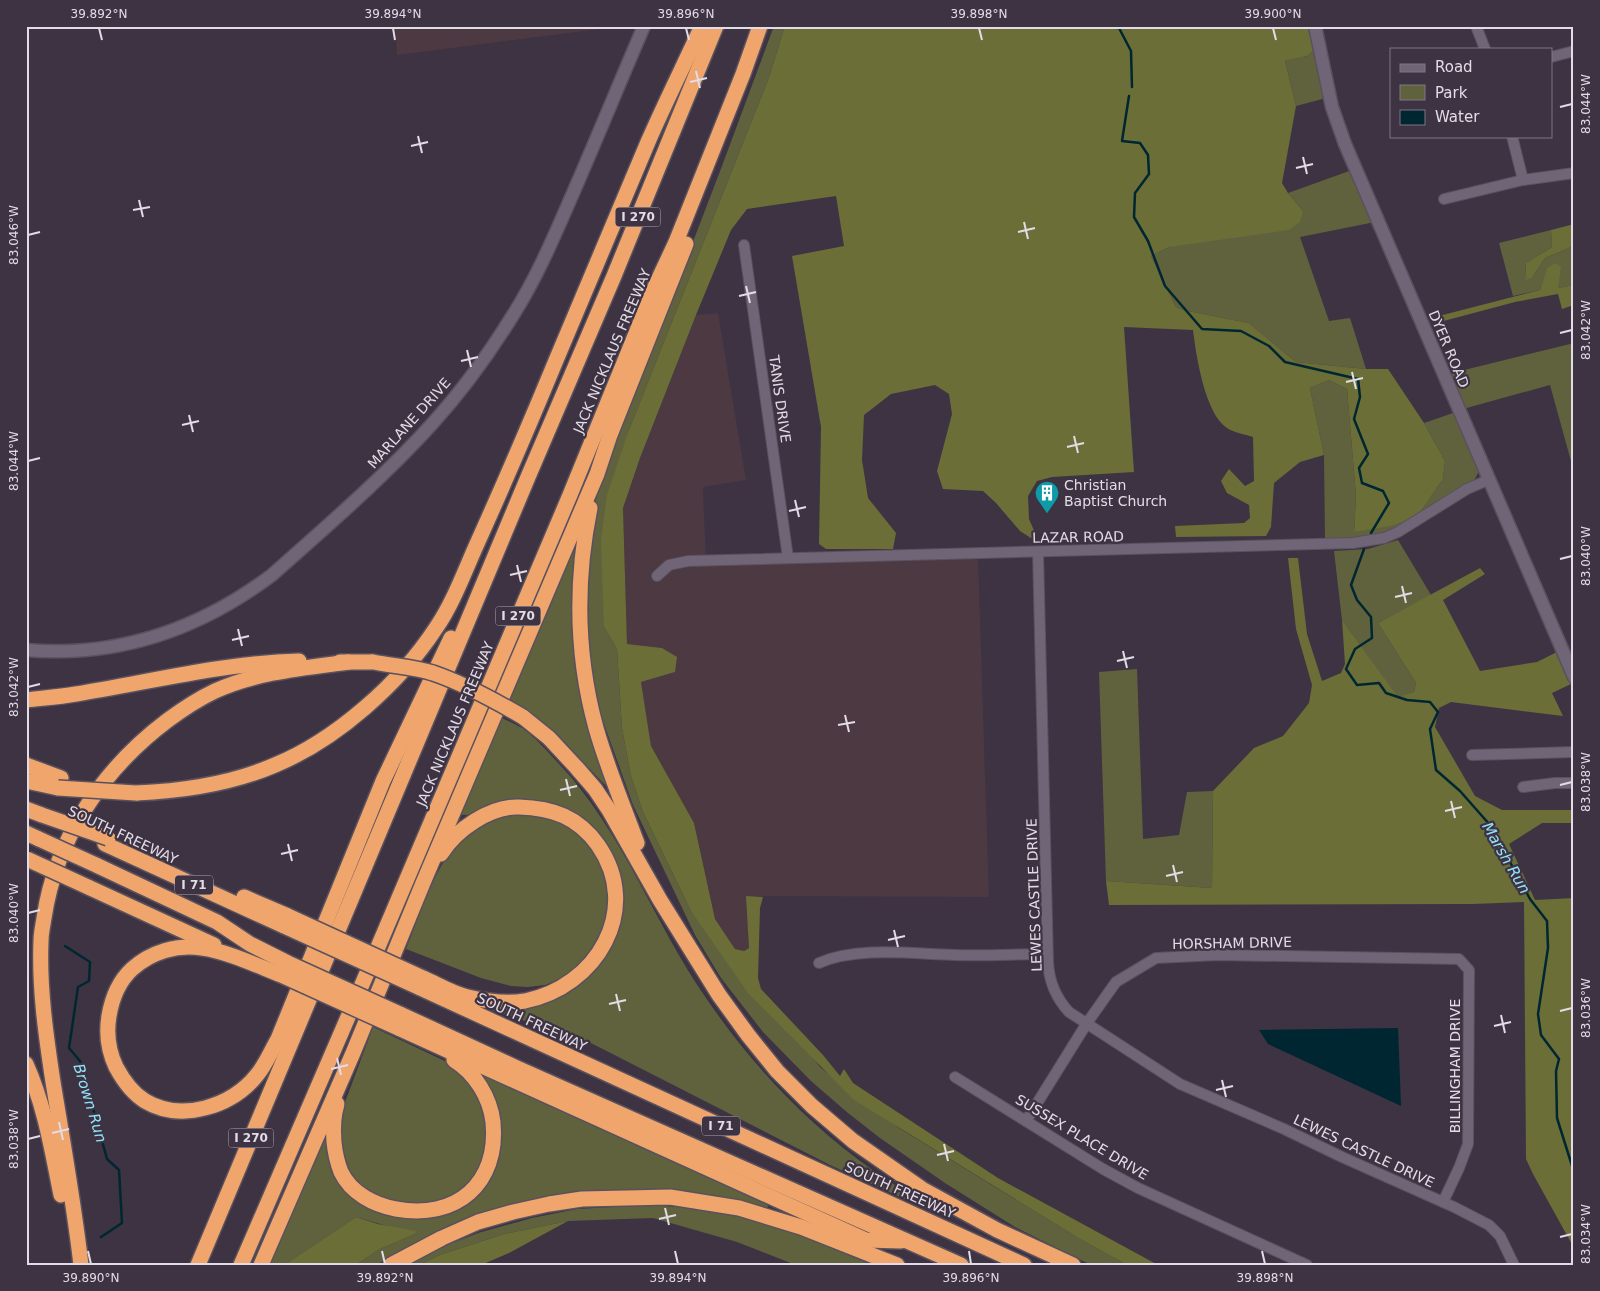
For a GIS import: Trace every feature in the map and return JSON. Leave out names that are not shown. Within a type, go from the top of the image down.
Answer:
[{"type":"highway","points":[[26,781],[60,783],[136,793],[206,786],[242,777],[276,765],[340,728],[396,678],[429,639],[446,611],[491,514],[648,142],[702,26]]},
{"type":"highway","name":"JACK NICKLAUS FREEWAY","points":[[198,1265],[524,486],[618,267],[716,26]]},
{"type":"highway","name":"JACK NICKLAUS FREEWAY","points":[[241,1265],[570,495],[650,298],[676,242],[760,26]]},
{"type":"highway","points":[[261,1265],[353,1053],[597,474],[610,435],[687,242],[714,147]]},
{"type":"highway","points":[[597,474],[581,567],[579,591],[582,654],[588,695],[596,728],[652,882]]},
{"type":"highway","points":[[284,969],[202,948],[167,950],[147,958],[137,965],[120,982],[111,1004],[107,1026],[110,1050],[119,1073],[125,1082],[139,1097],[153,1105],[172,1110],[192,1110],[221,1103],[240,1092],[257,1076],[278,1038],[387,773],[449,642],[454,633],[469,619]]},
{"type":"highway","points":[[26,700],[74,694],[263,662],[299,660],[373,662],[432,673],[493,699],[523,717],[549,738],[595,789],[719,995],[777,1071],[812,1106],[853,1141],[922,1189],[997,1230],[1073,1265]]},
{"type":"highway","points":[[81,1265],[49,1056],[42,994],[41,940],[48,896],[60,858],[74,828],[96,792],[120,763],[151,733],[186,707],[215,691],[256,676],[349,662]]},
{"type":"highway","points":[[26,765],[60,783]]},
{"type":"highway","points":[[420,982],[466,997],[500,1001],[523,1001],[542,996],[562,986],[594,960],[604,945],[615,907],[614,881],[604,855],[590,835],[580,825],[557,813],[539,808],[515,807],[498,810],[478,819],[460,832],[443,850],[424,883]]},
{"type":"highway","name":"SOUTH FREEWAY","points":[[26,809],[107,841],[420,982],[1024,1265]]},
{"type":"highway","points":[[30,847],[284,969]]},
{"type":"highway","name":"I 71","points":[[30,847],[93,876],[217,922],[284,969],[399,1021],[516,1068],[960,1265]]},
{"type":"highway","points":[[353,1053],[336,1108],[333,1131],[335,1153],[342,1173],[353,1188],[367,1199],[387,1207],[410,1211],[432,1211],[450,1205],[468,1194],[480,1182],[488,1168],[493,1150],[492,1112],[486,1096],[474,1077],[457,1062],[399,1021]]},
{"type":"highway","points":[[26,1064],[34,1080],[50,1140],[75,1265]]},
{"type":"highway","points":[[392,1265],[442,1238],[478,1222],[513,1212],[582,1199],[670,1197],[739,1208],[801,1227],[898,1265]]},
{"type":"street","name":"MARLANE DRIVE","points":[[26,650],[94,650],[125,644],[167,633],[215,612],[252,590],[272,575],[399,459],[433,424],[476,369],[510,321],[526,294],[564,214],[644,26]]},
{"type":"street","name":"DYER ROAD","points":[[1315,26],[1330,100],[1346,144],[1488,480],[1574,677]]},
{"type":"street","points":[[1476,26],[1485,48]]},
{"type":"street","points":[[1552,56],[1574,51]]},
{"type":"street","points":[[1512,138],[1523,180]]},
{"type":"street","points":[[1444,199],[1523,180],[1574,173]]},
{"type":"street","name":"TANIS DRIVE","points":[[744,245],[788,558]]},
{"type":"street","name":"LAZAR ROAD","points":[[657,576],[669,565],[682,561],[1340,544],[1369,541],[1398,532],[1467,489],[1488,480]]},
{"type":"street","name":"LEWES CASTLE DRIVE","points":[[1038,552],[1047,954],[1048,973],[1056,996],[1070,1012],[1180,1084],[1284,1129],[1489,1225],[1500,1236],[1514,1265]]},
{"type":"street","points":[[1472,755],[1574,752]]},
{"type":"street","points":[[1523,788],[1555,783],[1574,783]]},
{"type":"street","points":[[819,963],[832,957],[865,952],[975,955],[1047,954]]},
{"type":"street","name":"HORSHAM DRIVE","points":[[1026,1121],[1087,1023],[1116,982],[1156,958],[1218,955],[1460,959]]},
{"type":"street","name":"BILLINGHAM DRIVE","points":[[1443,1202],[1468,1144],[1469,970],[1460,959]]},
{"type":"street","name":"SUSSEX PLACE DRIVE","points":[[954,1077],[1103,1169],[1138,1188],[1307,1265]]},
{"type":"shaded area","points":[[395,26],[624,26],[397,55]]},
{"type":"shaded area","points":[[718,313],[746,480],[703,487],[706,564],[978,557],[989,897],[747,896],[749,949],[744,951],[735,949],[715,919],[694,823],[651,746],[641,682],[675,672],[662,648],[627,644],[623,508],[640,458],[696,315]]},
{"type":"green space","points":[[774,26],[785,26],[768,80],[629,430],[604,627],[617,649],[622,728],[631,776],[643,812],[691,911],[821,1068],[899,1128],[1080,1239],[1127,1265],[1091,1265],[1015,1227],[945,1183],[880,1138],[848,1113],[811,1081],[763,1032],[721,978],[695,935],[633,805],[592,690],[585,635],[586,575],[592,517],[601,478]]},
{"type":"green space","points":[[785,26],[1311,26],[1316,49],[1307,56],[1285,61],[1296,106],[1282,183],[1303,211],[1300,222],[1289,230],[1169,247],[1151,256],[1176,307],[1249,323],[1296,362],[1366,369],[1388,369],[1424,423],[1445,461],[1443,479],[1417,517],[1390,526],[1354,532],[1356,496],[1347,389],[1329,380],[1310,388],[1324,455],[1300,462],[1274,483],[1271,527],[1266,536],[1176,537],[1175,526],[1244,523],[1250,518],[1249,505],[1227,493],[1221,481],[1229,469],[1245,486],[1254,481],[1253,437],[1227,428],[1219,421],[1207,397],[1203,383],[1196,354],[1193,330],[1124,327],[1134,472],[1052,477],[1037,481],[1028,496],[1029,519],[1036,535],[1034,540],[1020,531],[983,491],[943,489],[937,471],[952,414],[949,394],[935,385],[891,394],[864,415],[862,460],[868,498],[896,533],[893,549],[826,549],[819,544],[821,427],[792,256],[844,246],[836,196],[747,209],[731,230],[640,458],[623,508],[627,644],[662,648],[677,657],[675,672],[641,682],[651,746],[694,823],[715,919],[735,949],[744,951],[749,948],[746,896],[763,897],[760,908],[758,978],[761,989],[823,1055],[840,1076],[844,1069],[853,1083],[998,1178],[1158,1265],[1127,1265],[1080,1239],[854,1100],[748,993],[691,911],[643,812],[631,776],[622,728],[617,649],[604,627],[601,540],[607,495],[629,430],[768,80]]},
{"type":"green space","points":[[1316,49],[1326,98],[1296,106],[1285,61],[1307,56]]},
{"type":"green space","points":[[1352,170],[1375,222],[1300,237],[1329,321],[1350,318],[1366,369],[1296,362],[1249,323],[1176,307],[1151,256],[1169,247],[1303,211],[1288,193]]},
{"type":"green space","points":[[1574,224],[1574,244],[1545,258],[1532,278],[1525,280],[1526,263],[1552,247],[1551,230]]},
{"type":"green space","points":[[1551,230],[1552,247],[1526,263],[1525,279],[1532,278],[1545,258],[1574,244],[1574,285],[1558,288],[1547,269],[1540,290],[1513,296],[1499,243]]},
{"type":"green space","points":[[1555,263],[1561,267],[1558,288],[1574,285],[1574,305],[1562,309],[1558,294],[1515,302],[1436,323],[1435,317],[1540,290],[1547,268]]},
{"type":"green space","points":[[1574,343],[1574,472],[1550,385],[1463,409],[1448,374]]},
{"type":"green space","points":[[1329,380],[1347,389],[1356,496],[1354,532],[1415,518],[1375,535],[1351,539],[1325,539],[1324,455],[1310,388]]},
{"type":"green space","points":[[1456,412],[1479,471],[1475,479],[1418,516],[1443,479],[1445,461],[1424,423]]},
{"type":"green space","points":[[583,513],[592,735],[606,786],[560,738],[508,699]]},
{"type":"green space","points":[[1398,540],[1431,595],[1378,623],[1416,683],[1414,692],[1398,698],[1342,620],[1334,551],[1368,549]]},
{"type":"green space","points":[[1288,558],[1298,558],[1307,634],[1322,681],[1341,673],[1345,664],[1342,620],[1398,697],[1414,692],[1416,683],[1378,623],[1480,568],[1485,574],[1443,600],[1480,671],[1537,662],[1557,652],[1571,684],[1552,693],[1563,716],[1451,702],[1439,708],[1435,727],[1475,796],[1502,810],[1574,810],[1574,823],[1542,823],[1509,844],[1535,900],[1574,898],[1574,1248],[1526,1159],[1524,902],[1473,904],[1109,905],[1106,881],[1212,888],[1213,791],[1254,748],[1283,736],[1309,703],[1312,685],[1296,629]]},
{"type":"green space","points":[[1137,669],[1143,839],[1179,835],[1187,792],[1213,791],[1212,888],[1106,881],[1099,672]]},
{"type":"green space","points":[[502,718],[522,728],[542,745],[582,791],[620,848],[687,969],[723,1022],[760,1069],[824,1132],[871,1169],[934,1210],[933,1212],[830,1165],[589,1042],[489,1009],[491,1006],[585,979],[620,883],[568,813],[459,815]]},
{"type":"green space","points":[[505,814],[546,815],[575,829],[598,855],[610,895],[605,929],[583,963],[562,978],[545,985],[511,986],[481,978],[406,949],[432,883],[450,852],[473,828]]},
{"type":"green space","points":[[373,1027],[451,1064],[478,1089],[490,1134],[482,1165],[469,1183],[449,1198],[433,1203],[410,1206],[376,1196],[357,1183],[341,1156],[341,1113]]},
{"type":"green space","points":[[485,1075],[769,1204],[767,1208],[732,1200],[663,1190],[612,1190],[576,1194],[452,1225],[422,1239],[376,1265],[356,1265],[378,1250],[415,1234],[356,1217],[284,1265],[270,1265],[325,1131],[363,1204],[398,1218],[424,1218],[439,1215],[496,1159],[482,1079]]},
{"type":"green space","points":[[650,1205],[710,1210],[730,1214],[802,1236],[872,1265],[796,1265],[737,1242],[653,1218],[568,1221],[504,1234],[440,1255],[419,1265],[405,1265],[424,1254],[478,1233],[532,1218],[577,1209]]},
{"type":"green space","points":[[356,1217],[378,1224],[416,1231],[415,1234],[378,1250],[356,1265],[284,1265]]},
{"type":"green space","points":[[568,1221],[509,1253],[481,1265],[419,1265],[440,1255],[504,1234]]},
{"type":"water","points":[[1398,1028],[1401,1106],[1268,1044],[1259,1030]]},
{"type":"waterway","name":"Marsh Run","points":[[1078,26],[1119,28],[1131,51],[1132,87]]},
{"type":"waterway","name":"Marsh Run","points":[[1129,96],[1122,141],[1140,143],[1148,155],[1149,174],[1135,193],[1134,217],[1148,241],[1165,286],[1202,329],[1241,331],[1269,346],[1285,362],[1358,379],[1360,397],[1354,419],[1368,454],[1359,468],[1362,483],[1383,491],[1389,503],[1371,533]]},
{"type":"waterway","name":"Marsh Run","points":[[1364,549],[1351,585],[1357,600],[1371,617],[1372,638],[1355,649],[1346,669],[1357,685],[1379,683],[1386,693],[1407,700],[1430,702],[1438,712],[1430,729],[1436,770],[1460,791],[1490,825],[1530,899],[1547,921],[1548,948],[1538,1014],[1541,1035],[1559,1059],[1556,1071],[1557,1118],[1574,1172]]},
{"type":"waterway","name":"Brown Run","points":[[65,946],[90,962],[89,981],[78,987],[69,1048],[80,1061],[107,1159],[119,1170],[122,1223],[101,1237]]},
{"type":"place","name":"Christian Baptist Church","points":[[1047,514]]}]
